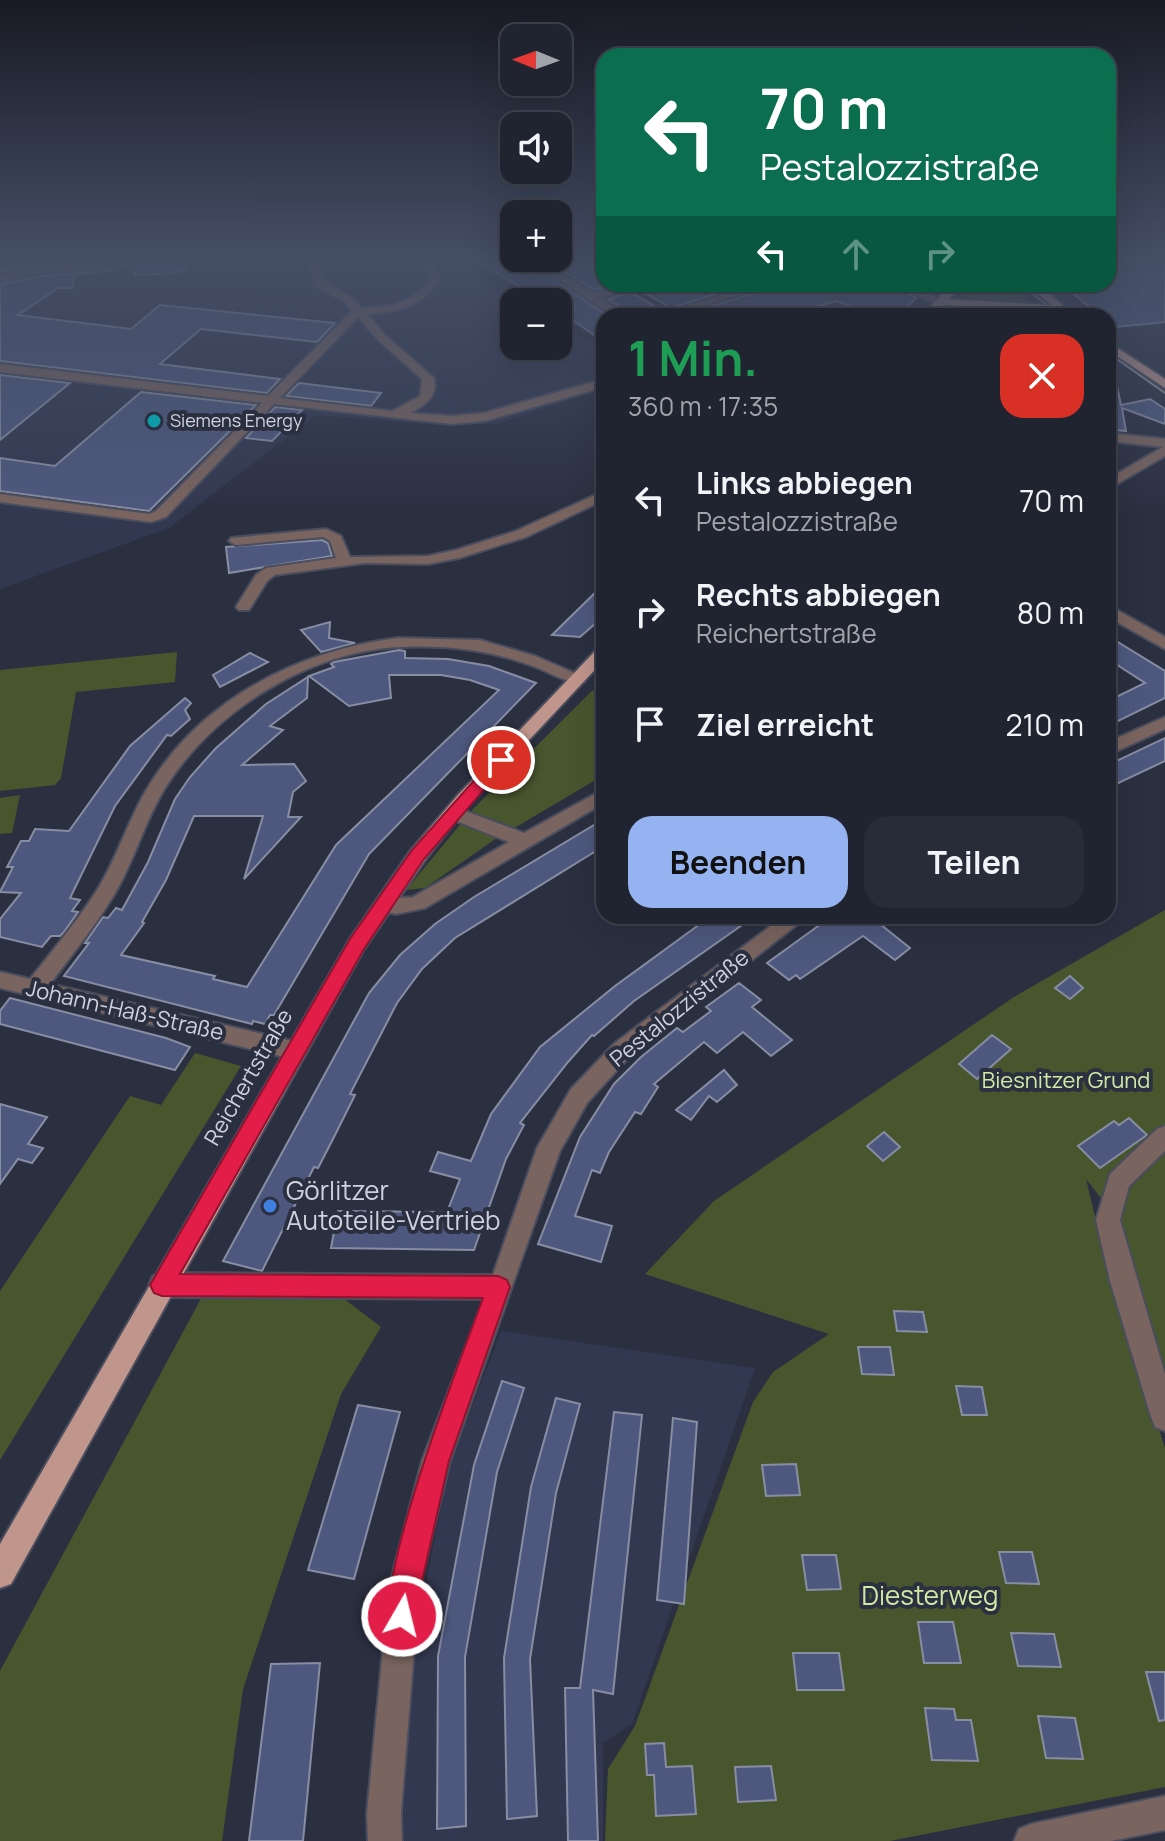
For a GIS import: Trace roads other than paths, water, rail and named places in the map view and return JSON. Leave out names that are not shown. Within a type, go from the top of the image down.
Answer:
[{"type":"main road","points":[[1116,350],[1165,384]]},
{"type":"main road","name":"Reichertstraße","points":[[0,1573],[357,944],[418,855],[453,813],[596,659]]},
{"type":"street","points":[[0,498],[151,518],[161,514],[327,344]]},
{"type":"street","points":[[390,344],[424,371],[431,386],[422,401],[393,415]]},
{"type":"street","points":[[0,368],[271,402],[452,420],[485,417],[596,385]]},
{"type":"street","points":[[1116,438],[1165,443]]},
{"type":"street","points":[[1116,480],[1165,450]]},
{"type":"street","points":[[244,607],[261,578],[271,571],[344,561],[428,560],[459,554],[521,534],[596,499]]},
{"type":"street","points":[[236,541],[326,533],[336,539],[344,561]]},
{"type":"street","points":[[1116,615],[1165,644]]},
{"type":"street","points":[[35,988],[108,889],[140,817],[172,767],[222,717],[298,665],[377,644],[477,644],[518,655],[578,678]]},
{"type":"street","points":[[1116,745],[1165,722]]},
{"type":"street","points":[[384,905],[396,907],[418,903],[596,800]]},
{"type":"street","points":[[453,813],[525,841]]},
{"type":"street","name":"Pestalozzistraße","points":[[385,1841],[384,1813],[404,1588],[436,1461],[549,1148],[579,1096],[623,1049],[787,924]]},
{"type":"street","name":"Johann-Haß-Straße","points":[[0,980],[296,1051]]},
{"type":"street","points":[[1165,1136],[1118,1181],[1108,1220],[1123,1281],[1165,1417]]},
{"type":"street","points":[[162,1285],[498,1287]]},
{"type":"street","points":[[1031,1841],[1165,1813]]},
{"type":"tram line","points":[[1116,359],[1165,393]]},
{"type":"place","name":"Siemens Energy","points":[[154,421]]},
{"type":"place","name":"Görlitzer Autoteile-Vertrieb","points":[[270,1206]]},
{"type":"park label","name":"Biesnitzer Grund","points":[[1066,1080]]},
{"type":"park label","name":"Diesterweg","points":[[930,1596]]}]
